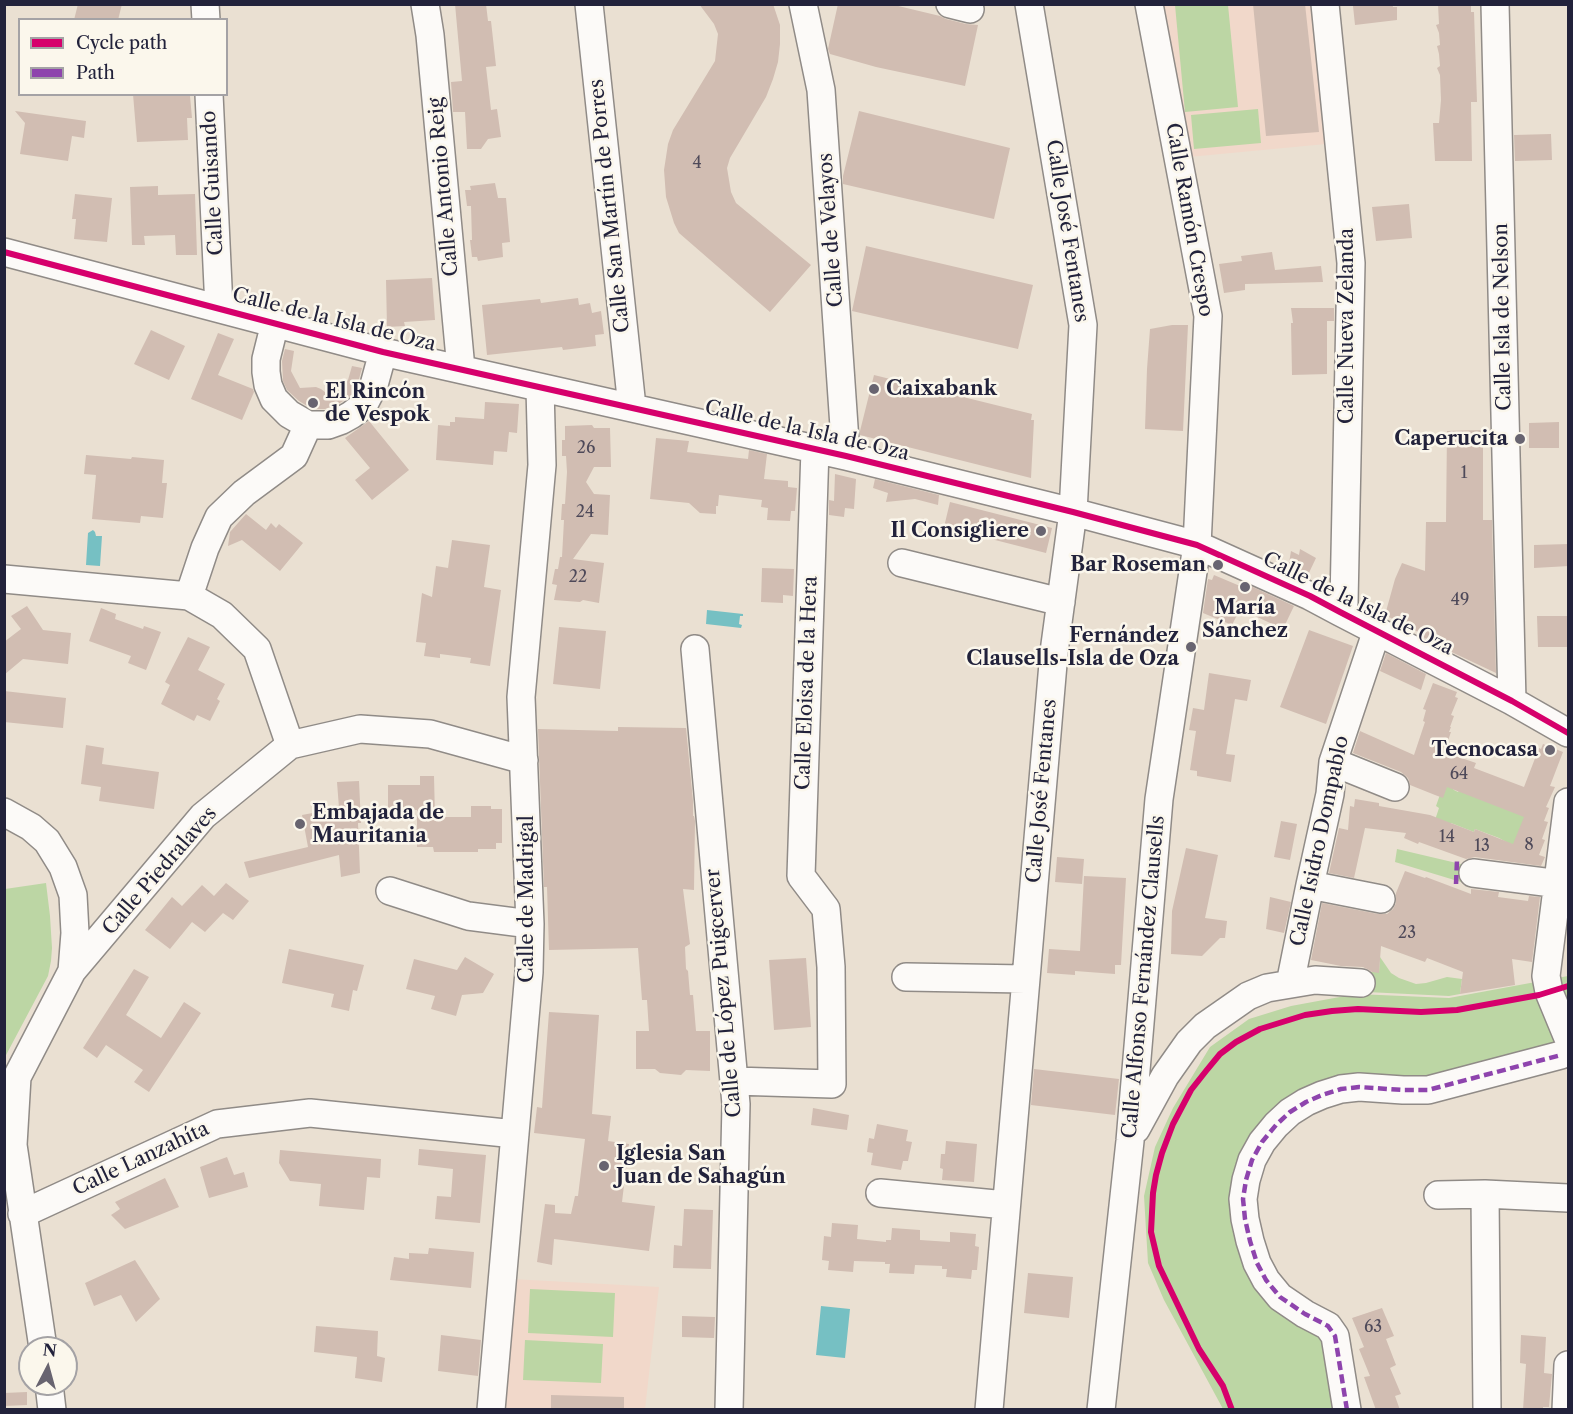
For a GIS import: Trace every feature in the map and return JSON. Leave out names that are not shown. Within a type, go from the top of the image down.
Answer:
[{"type":"street","name":"Calle Antonio Reig","points":[[425,4],[430,35],[461,369]]},
{"type":"street","name":"Calle San Martín de Porres","points":[[589,4],[632,407]]},
{"type":"street","name":"Calle de Velayos","points":[[803,4],[821,90],[846,456]]},
{"type":"street","name":"Calle José Fentanes","points":[[989,1410],[1054,652],[1073,512],[1083,325],[1029,4]]},
{"type":"street","name":"Calle Ramón Crespo","points":[[1149,4],[1208,316],[1197,545]]},
{"type":"street","name":"Calle Nueva Zelanda","points":[[1325,4],[1351,263],[1344,603],[1340,612]]},
{"type":"street","name":"Calle Isla de Nelson","points":[[1495,4],[1512,700]]},
{"type":"street","name":"Calle Guisando","points":[[209,96],[219,308]]},
{"type":"street","name":"Calle de la Isla de Oza","points":[[4,252],[383,352],[846,456],[1197,545],[1377,630],[1512,700],[1569,733]]},
{"type":"street","points":[[275,323],[266,359],[268,385],[274,399],[289,414],[308,425],[328,425],[351,416],[363,406],[374,384],[383,352]]},
{"type":"street","name":"Calle de Madrigal","points":[[491,1410],[529,972],[530,924],[521,697],[542,465],[540,388]]},
{"type":"street","points":[[189,596],[205,548],[219,517],[244,493],[294,456],[308,425]]},
{"type":"street","name":"Calle Eloisa de la Hera","points":[[734,1081],[832,1084],[831,967],[826,909],[801,876],[815,449]]},
{"type":"street","name":"Calle Alfonso Fernández Clausells","points":[[1101,1410],[1130,1141],[1159,799],[1197,545]]},
{"type":"street","points":[[902,563],[1061,602]]},
{"type":"street","points":[[4,579],[189,596],[222,615],[257,649],[290,745]]},
{"type":"street","name":"Calle Isidro Dompablo","points":[[1290,984],[1330,794],[1333,762],[1377,630]]},
{"type":"street","name":"Calle de López Puigcerver","points":[[694,649],[734,1081],[729,1410]]},
{"type":"street","name":"Calle Piedralaves","points":[[72,971],[203,816],[290,745],[360,729],[430,734],[524,760]]},
{"type":"street","points":[[1333,762],[1395,787]]},
{"type":"street","points":[[1347,1410],[1335,1336],[1328,1326],[1280,1297],[1266,1280],[1257,1263],[1245,1219],[1244,1199],[1246,1180],[1252,1160],[1262,1142],[1290,1112],[1322,1095],[1341,1089],[1359,1087],[1428,1090],[1565,1046],[1546,976],[1563,884],[1569,802]]},
{"type":"street","points":[[4,812],[31,827],[47,841],[63,867],[72,895],[75,933],[72,971],[11,1080],[13,1145],[41,1336]]},
{"type":"street","points":[[1473,873],[1563,884]]},
{"type":"street","points":[[1310,885],[1381,900]]},
{"type":"street","points":[[390,891],[468,916],[530,924]]},
{"type":"street","points":[[906,977],[1025,979]]},
{"type":"street","points":[[1130,1141],[1165,1076],[1189,1042],[1205,1026],[1248,996],[1267,988],[1315,980],[1361,982]]},
{"type":"street","name":"Calle Lanzahíta","points":[[22,1214],[216,1124],[310,1113],[515,1134]]},
{"type":"street","points":[[880,1193],[1006,1205]]},
{"type":"street","points":[[1438,1195],[1485,1194],[1569,1198]]},
{"type":"street","points":[[1485,1194],[1487,1410]]},
{"type":"street","points":[[1566,1410],[1569,1365]]},
{"type":"shaded area","points":[[1161,5],[1312,5],[1326,144],[1189,157]]},
{"type":"shaded area","points":[[512,1279],[659,1287],[645,1409],[650,1409],[501,1410]]},
{"type":"green space","points":[[1175,5],[1228,5],[1238,107],[1185,112]]},
{"type":"green space","points":[[1258,109],[1261,143],[1194,149],[1191,115]]},
{"type":"green space","points":[[1442,776],[1458,792],[1460,789],[1528,815],[1515,847],[1475,829],[1474,832],[1451,823],[1449,828],[1434,823],[1439,808],[1436,806],[1442,789]]},
{"type":"green space","points":[[1397,849],[1465,865],[1461,882],[1395,862]]},
{"type":"green space","points":[[46,883],[52,948],[48,976],[5,1057],[5,889]]},
{"type":"green space","points":[[1380,957],[1391,973],[1416,984],[1447,977],[1462,979],[1460,994],[1449,996],[1367,992],[1370,972],[1379,972]]},
{"type":"green space","points":[[1568,976],[1568,1042],[1435,1078],[1300,1095],[1235,1218],[1328,1342],[1338,1409],[1223,1409],[1164,1300],[1148,1263],[1144,1196],[1155,1147],[1173,1108],[1210,1047],[1249,1019],[1291,1006],[1356,994],[1449,998]]},
{"type":"green space","points":[[530,1289],[615,1293],[613,1337],[528,1333]]},
{"type":"green space","points":[[525,1340],[603,1344],[601,1383],[523,1380]]},
{"type":"water","points":[[93,530],[96,536],[102,536],[100,566],[86,565],[88,533]]},
{"type":"water","points":[[707,610],[743,614],[740,616],[741,628],[706,624]]},
{"type":"water","points":[[821,1306],[850,1309],[845,1358],[816,1355]]},
{"type":"building","points":[[78,4],[122,4],[118,18],[74,18]]},
{"type":"building","points":[[455,4],[486,4],[488,21],[491,21],[496,66],[486,67],[491,110],[497,109],[501,137],[488,139],[481,149],[467,149],[465,112],[453,112],[451,82],[462,81]]},
{"type":"building","points":[[699,4],[773,4],[780,25],[778,62],[773,79],[766,97],[730,158],[727,168],[731,192],[736,203],[811,265],[770,312],[679,233],[666,197],[664,170],[668,144],[673,130],[715,61],[718,34],[714,24]]},
{"type":"building","points":[[838,4],[890,4],[966,24],[978,25],[965,86],[876,67],[830,54],[828,49]]},
{"type":"building","points":[[1253,4],[1305,4],[1319,132],[1266,136]]},
{"type":"building","points":[[1392,4],[1393,7],[1397,7],[1397,20],[1355,25],[1353,6]]},
{"type":"building","points":[[1438,4],[1471,4],[1471,12],[1474,12],[1477,102],[1471,102],[1472,161],[1435,161],[1433,123],[1439,123],[1441,100],[1440,75],[1437,68],[1440,66],[1437,46],[1440,45],[1439,33],[1436,25],[1439,24]]},
{"type":"building","points":[[133,96],[190,96],[192,118],[187,118],[188,140],[137,142]]},
{"type":"building","points":[[15,111],[86,121],[84,138],[72,136],[68,161],[20,154],[25,123]]},
{"type":"building","points":[[859,111],[1010,148],[994,219],[843,184]]},
{"type":"building","points":[[1551,134],[1552,160],[1515,161],[1514,135]]},
{"type":"building","points":[[495,183],[498,198],[506,198],[510,242],[502,243],[503,257],[478,261],[477,257],[472,257],[471,206],[467,206],[465,190],[471,190],[470,186]]},
{"type":"building","points":[[158,186],[158,195],[195,194],[197,255],[176,255],[175,235],[144,236],[145,245],[132,245],[130,187]]},
{"type":"building","points":[[75,194],[112,198],[107,242],[74,239],[76,219],[72,219]]},
{"type":"building","points":[[1409,204],[1412,238],[1376,241],[1372,207]]},
{"type":"building","points":[[866,246],[1033,285],[1018,349],[852,311]]},
{"type":"building","points":[[1272,252],[1275,270],[1321,266],[1323,282],[1245,284],[1245,290],[1224,293],[1219,264],[1242,261],[1241,256]]},
{"type":"building","points":[[432,278],[435,320],[404,322],[405,326],[387,327],[386,280]]},
{"type":"building","points":[[578,298],[579,305],[590,303],[592,313],[601,311],[604,334],[595,335],[596,346],[563,350],[562,347],[487,355],[482,305],[540,299],[541,303]]},
{"type":"building","points":[[1291,308],[1334,308],[1334,321],[1327,321],[1327,374],[1292,375]]},
{"type":"building","points":[[1188,325],[1183,431],[1145,429],[1150,329]]},
{"type":"building","points":[[151,330],[185,346],[169,380],[134,364]]},
{"type":"building","points":[[218,333],[234,339],[218,375],[253,389],[254,392],[242,420],[191,399]]},
{"type":"building","points":[[285,349],[294,351],[291,371],[300,388],[316,387],[331,397],[348,380],[352,366],[362,368],[351,396],[325,409],[312,409],[299,401],[287,390],[283,381],[282,361]]},
{"type":"building","points":[[874,375],[1032,414],[1031,420],[1034,420],[1031,478],[860,435]]},
{"type":"building","points":[[485,402],[519,404],[517,433],[509,432],[507,452],[494,451],[493,465],[436,460],[438,425],[450,426],[450,422],[455,422],[455,417],[484,419]]},
{"type":"building","points":[[369,421],[409,470],[372,500],[355,480],[370,468],[345,438]]},
{"type":"building","points":[[1559,422],[1559,448],[1529,448],[1529,423]]},
{"type":"building","points":[[592,425],[594,428],[610,428],[611,467],[594,467],[586,482],[594,494],[610,495],[608,535],[591,534],[573,559],[604,563],[599,603],[583,600],[580,602],[554,600],[557,585],[552,584],[555,569],[558,569],[560,557],[562,557],[564,520],[561,520],[562,504],[565,504],[567,472],[566,456],[562,456],[565,426]]},
{"type":"building","points":[[1483,430],[1483,520],[1492,520],[1496,673],[1443,648],[1385,615],[1402,563],[1425,571],[1426,522],[1446,522],[1447,431]]},
{"type":"building","points":[[656,438],[689,441],[687,452],[748,459],[749,450],[767,454],[764,479],[788,481],[788,487],[797,488],[795,511],[791,511],[790,521],[767,520],[768,508],[761,507],[762,500],[719,495],[716,514],[700,513],[689,503],[650,499]]},
{"type":"building","points":[[86,455],[164,460],[162,483],[167,483],[163,518],[141,516],[140,523],[92,519],[96,475],[84,474]]},
{"type":"building","points":[[835,474],[856,479],[854,509],[845,508],[844,517],[829,515],[829,500],[834,501]]},
{"type":"building","points":[[875,479],[939,495],[938,505],[915,499],[886,502],[888,493],[873,488]]},
{"type":"building","points":[[950,502],[1052,528],[1046,553],[944,527]]},
{"type":"building","points":[[246,514],[266,530],[271,523],[276,528],[279,524],[303,543],[280,571],[242,540],[228,546],[230,532]]},
{"type":"building","points":[[452,540],[490,545],[484,587],[501,590],[490,666],[470,663],[471,658],[440,654],[440,658],[424,656],[426,643],[416,642],[422,593],[432,597],[436,566],[448,568]]},
{"type":"building","points":[[1569,544],[1569,566],[1534,568],[1534,545]]},
{"type":"building","points":[[1300,549],[1316,558],[1307,577],[1288,569],[1291,551],[1299,555]]},
{"type":"building","points":[[762,568],[794,569],[793,596],[783,595],[783,603],[761,602]]},
{"type":"building","points":[[1214,575],[1240,586],[1242,582],[1294,606],[1283,629],[1240,609],[1232,625],[1203,613],[1208,579],[1212,580]]},
{"type":"building","points":[[27,606],[43,630],[71,633],[68,664],[23,659],[4,675],[4,642],[21,629],[11,616]]},
{"type":"building","points":[[101,608],[116,614],[115,619],[143,629],[144,626],[161,632],[146,670],[128,663],[131,656],[89,641]]},
{"type":"building","points":[[1537,616],[1569,616],[1569,647],[1538,647]]},
{"type":"building","points":[[559,627],[606,631],[600,689],[553,684]]},
{"type":"building","points":[[1309,630],[1353,646],[1326,724],[1280,707]]},
{"type":"building","points":[[188,637],[210,647],[198,670],[225,684],[210,721],[197,715],[194,721],[161,704],[170,685],[165,682]]},
{"type":"building","points":[[1386,653],[1426,674],[1421,690],[1380,671]]},
{"type":"building","points":[[1209,673],[1251,680],[1247,701],[1235,699],[1226,754],[1235,755],[1231,782],[1197,776],[1197,771],[1190,770],[1196,731],[1189,730],[1193,708],[1204,710]]},
{"type":"building","points":[[1433,683],[1457,692],[1455,697],[1458,698],[1451,715],[1454,716],[1449,732],[1451,732],[1444,752],[1476,763],[1474,768],[1524,787],[1539,748],[1541,749],[1543,744],[1563,752],[1550,786],[1555,787],[1546,807],[1549,808],[1544,821],[1548,822],[1542,839],[1545,840],[1539,855],[1545,857],[1541,866],[1475,857],[1466,859],[1404,838],[1406,833],[1365,828],[1354,878],[1329,873],[1339,828],[1348,830],[1350,806],[1354,807],[1355,799],[1379,803],[1379,806],[1430,815],[1513,844],[1524,817],[1447,787],[1443,798],[1410,785],[1408,778],[1401,772],[1353,753],[1360,731],[1414,755],[1425,722],[1423,721],[1426,710],[1423,709]]},
{"type":"building","points":[[4,691],[66,698],[63,728],[4,722]]},
{"type":"building","points":[[618,727],[686,728],[695,821],[694,890],[683,889],[690,944],[685,947],[686,969],[690,995],[693,995],[696,1031],[710,1031],[710,1071],[686,1070],[681,1075],[660,1073],[655,1069],[636,1069],[636,1031],[649,1031],[647,1000],[642,1000],[638,948],[549,950],[547,887],[544,887],[538,729],[618,731]]},
{"type":"building","points":[[86,745],[104,748],[102,764],[159,772],[154,809],[99,801],[101,787],[81,784]]},
{"type":"building","points":[[420,776],[434,776],[435,817],[471,817],[471,806],[491,806],[491,809],[502,809],[502,843],[496,843],[496,849],[478,849],[478,852],[434,852],[433,847],[417,847],[417,810],[388,809],[388,785],[420,785]]},
{"type":"building","points":[[359,781],[360,873],[341,877],[339,855],[249,878],[244,862],[308,847],[302,815],[339,808],[337,782]]},
{"type":"building","points":[[1281,821],[1297,824],[1290,860],[1274,857]]},
{"type":"building","points":[[1186,848],[1218,855],[1205,918],[1227,921],[1225,938],[1220,938],[1202,956],[1171,954],[1172,911]]},
{"type":"building","points":[[1057,857],[1084,859],[1082,884],[1055,882]]},
{"type":"building","points":[[1405,871],[1471,894],[1471,889],[1499,892],[1498,897],[1528,901],[1529,896],[1540,897],[1532,962],[1512,959],[1515,985],[1460,994],[1463,972],[1427,958],[1425,962],[1381,946],[1379,973],[1363,967],[1341,966],[1311,960],[1322,903],[1387,914],[1396,903],[1396,893]]},
{"type":"building","points":[[1084,876],[1126,878],[1121,965],[1115,965],[1115,974],[1075,971],[1075,975],[1047,973],[1049,949],[1080,951]]},
{"type":"building","points":[[226,883],[249,901],[233,920],[223,913],[205,932],[192,922],[170,949],[145,930],[172,897],[182,906],[202,885],[214,896]]},
{"type":"building","points":[[1270,897],[1291,902],[1284,933],[1266,929]]},
{"type":"building","points":[[289,949],[364,965],[357,991],[353,990],[349,1011],[331,1007],[334,994],[282,983]]},
{"type":"building","points":[[465,957],[494,974],[483,993],[462,995],[456,1016],[431,1009],[435,996],[406,989],[414,959],[457,970]]},
{"type":"building","points":[[806,958],[811,1027],[774,1030],[769,960]]},
{"type":"building","points":[[134,969],[149,977],[126,1015],[161,1038],[184,1002],[201,1013],[149,1092],[134,1082],[143,1070],[106,1045],[97,1058],[83,1048]]},
{"type":"building","points":[[549,1012],[599,1015],[592,1114],[611,1116],[608,1141],[629,1144],[622,1202],[655,1206],[649,1251],[554,1239],[552,1265],[537,1262],[545,1204],[555,1205],[555,1213],[571,1214],[575,1196],[578,1196],[585,1139],[534,1133],[537,1107],[542,1108]]},
{"type":"building","points":[[1034,1069],[1119,1079],[1115,1115],[1031,1105]]},
{"type":"building","points":[[813,1108],[849,1115],[847,1130],[811,1125]]},
{"type":"building","points":[[877,1124],[908,1130],[906,1141],[912,1142],[908,1161],[903,1161],[901,1170],[871,1165],[873,1153],[867,1152],[869,1138],[874,1139]]},
{"type":"building","points":[[946,1141],[977,1144],[974,1182],[942,1180],[941,1154],[945,1154]]},
{"type":"building","points":[[419,1149],[486,1155],[480,1223],[435,1219],[437,1196],[451,1197],[453,1169],[418,1165]]},
{"type":"building","points":[[280,1150],[381,1159],[380,1178],[367,1177],[364,1210],[319,1206],[321,1184],[290,1181],[279,1163]]},
{"type":"building","points":[[227,1157],[234,1175],[244,1172],[248,1187],[209,1198],[200,1167]]},
{"type":"building","points":[[165,1178],[179,1207],[125,1229],[111,1215],[120,1209],[115,1202]]},
{"type":"building","points":[[684,1209],[713,1210],[711,1269],[673,1268],[674,1245],[682,1246]]},
{"type":"building","points":[[832,1223],[858,1225],[857,1239],[886,1242],[886,1240],[891,1240],[892,1228],[920,1230],[920,1240],[950,1242],[950,1232],[976,1234],[975,1246],[979,1247],[977,1270],[972,1270],[971,1279],[946,1277],[947,1269],[942,1269],[942,1266],[915,1265],[914,1274],[889,1273],[890,1264],[885,1264],[885,1262],[854,1261],[853,1272],[828,1270],[829,1261],[822,1260],[824,1236],[831,1237]]},
{"type":"building","points":[[429,1248],[474,1252],[471,1288],[390,1280],[394,1257],[409,1259],[409,1253],[428,1254]]},
{"type":"building","points":[[135,1260],[160,1299],[136,1322],[121,1295],[94,1306],[85,1283]]},
{"type":"building","points":[[1028,1273],[1073,1277],[1069,1318],[1024,1313]]},
{"type":"building","points":[[1382,1308],[1394,1336],[1386,1339],[1396,1365],[1390,1368],[1401,1394],[1395,1396],[1400,1410],[1376,1410],[1364,1377],[1370,1376],[1359,1349],[1364,1347],[1352,1318]]},
{"type":"building","points":[[682,1316],[715,1317],[714,1338],[682,1337]]},
{"type":"building","points":[[316,1326],[378,1331],[377,1356],[385,1358],[382,1382],[355,1378],[357,1357],[314,1352]]},
{"type":"building","points":[[441,1335],[481,1340],[478,1376],[438,1371]]},
{"type":"building","points":[[1521,1335],[1546,1337],[1544,1373],[1552,1374],[1549,1407],[1543,1407],[1543,1410],[1523,1410],[1526,1364],[1520,1363]]},
{"type":"building","points":[[18,1392],[18,1396],[27,1396],[27,1405],[4,1406],[4,1393]]},
{"type":"building","points":[[551,1395],[624,1397],[624,1410],[551,1410]]},
{"type":"marked path","points":[[1456,884],[1457,860]]},
{"type":"marked path","points":[[1347,1410],[1335,1336],[1328,1326],[1280,1297],[1266,1280],[1257,1263],[1250,1241],[1243,1199],[1252,1160],[1262,1142],[1290,1112],[1306,1102],[1341,1089],[1359,1087],[1428,1090],[1561,1055]]},
{"type":"cycle path","points":[[4,252],[383,352],[846,456],[1197,545],[1310,596],[1512,701],[1568,733]]},
{"type":"cycle path","points":[[1232,1410],[1223,1386],[1199,1349],[1159,1266],[1151,1232],[1153,1193],[1162,1153],[1173,1124],[1191,1090],[1206,1071],[1220,1054],[1236,1042],[1260,1029],[1305,1015],[1358,1009],[1421,1012],[1457,1010],[1539,995],[1568,986]]},
{"type":"place","name":"Caixabank","points":[[874,389]]},
{"type":"place","name":"El Rincón de Vespok","points":[[313,403]]},
{"type":"place","name":"Caperucita","points":[[1520,439]]},
{"type":"place","name":"Il Consigliere","points":[[1041,531]]},
{"type":"place","name":"Bar Roseman","points":[[1218,565]]},
{"type":"place","name":"María Sánchez","points":[[1245,587]]},
{"type":"place","name":"Fernández Clausells-Isla de Oza","points":[[1191,647]]},
{"type":"place","name":"Tecnocasa","points":[[1550,750]]},
{"type":"place","name":"Embajada de Mauritania","points":[[300,824]]},
{"type":"place","name":"Iglesia San Juan de Sahagún","points":[[604,1166]]}]
